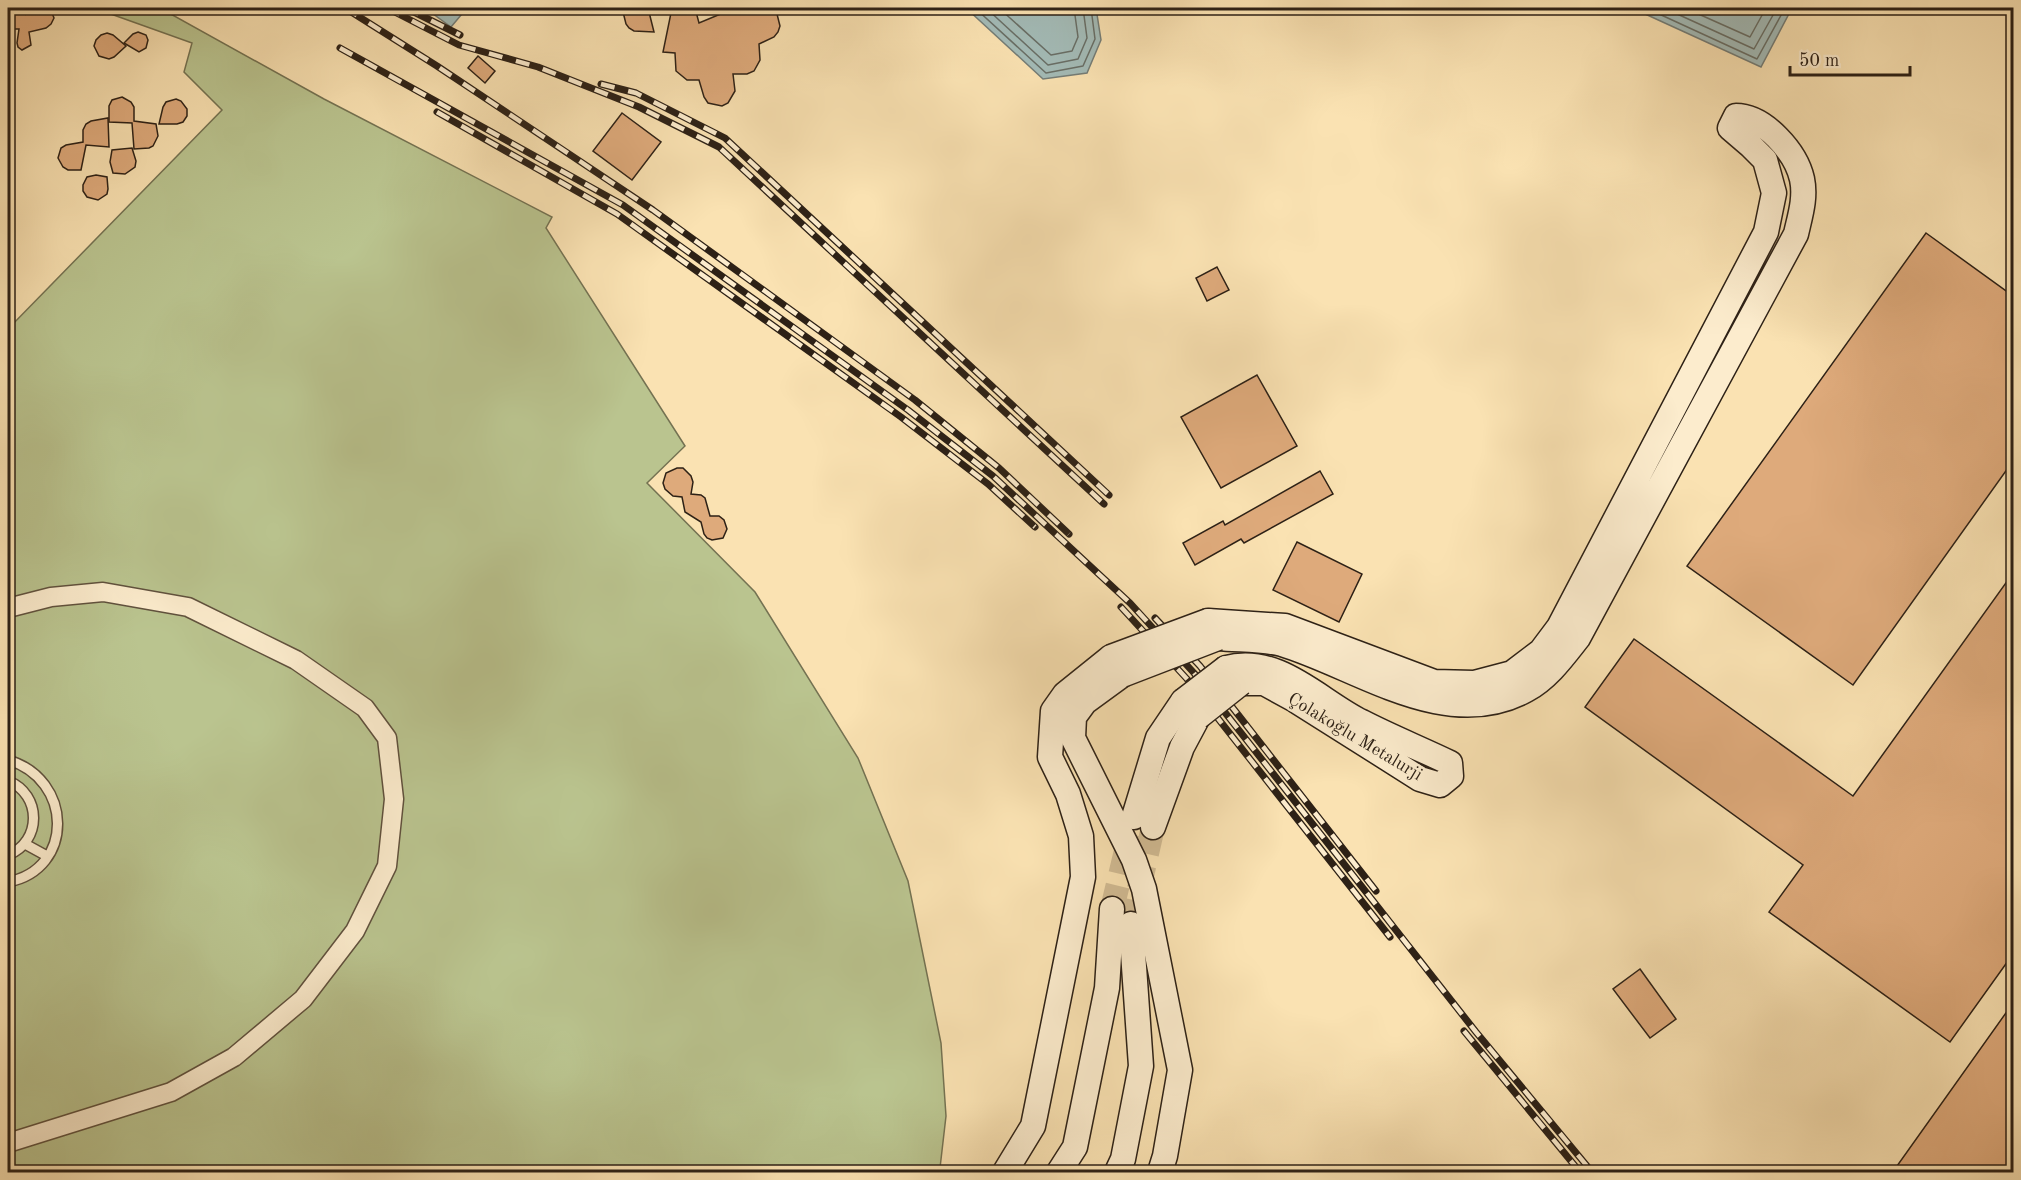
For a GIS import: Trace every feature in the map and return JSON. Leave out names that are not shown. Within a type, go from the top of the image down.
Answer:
[{"type":"main road","points":[[1005,1173],[1033,1126],[1083,877],[1081,836],[1068,794],[1050,757],[1053,711],[1065,694],[1117,666],[1218,638],[1280,644],[1425,700],[1462,704],[1491,704],[1520,682],[1558,664],[1578,638],[1796,234],[1804,201],[1802,178],[1786,146],[1764,126],[1747,116],[1736,116],[1730,128],[1765,160],[1774,193],[1766,232],[1559,627],[1520,682]]},
{"type":"main road","name":"Çolakoğlu Metalurji","points":[[1242,664],[1275,670],[1361,722],[1450,763],[1451,776],[1440,785],[1420,779],[1295,700],[1264,683],[1234,676],[1242,664]]},
{"type":"main road","points":[[1117,666],[1074,717],[1073,738],[1134,860],[1149,912],[1180,1070],[1166,1156],[1160,1173]]},
{"type":"main road","points":[[1144,822],[1182,747],[1191,709],[1234,676]]},
{"type":"main road","points":[[1059,1173],[1075,1147],[1107,988],[1112,909]]},
{"type":"main road","points":[[1117,1173],[1123,1160],[1141,1066],[1131,924]]},
{"type":"street","points":[[8,608],[51,597],[103,592],[188,607],[286,655],[364,708],[370,715],[387,738],[394,799],[387,866],[355,931],[303,999],[234,1057],[171,1092],[8,1143]]},
{"type":"lane","points":[[8,760],[17,762],[36,774],[50,791],[55,802],[58,824],[53,846],[47,856],[32,872],[8,882]]},
{"type":"lane","points":[[8,781],[24,792],[32,806],[34,822],[25,844],[8,855]]},
{"type":"lane","points":[[25,844],[47,856]]},
{"type":"green space","points":[[94,8],[160,8],[324,99],[552,217],[546,228],[685,446],[647,483],[755,592],[858,758],[908,881],[941,1043],[946,1116],[940,1168],[936,1172],[8,1172],[8,329],[222,110],[184,72],[192,43]]},
{"type":"water","points":[[425,8],[467,8],[451,27]]},
{"type":"water","points":[[966,8],[1096,8],[1101,40],[1087,73],[1043,79]]},
{"type":"water","points":[[1632,8],[1792,8],[1761,67]]},
{"type":"building","points":[[8,8],[14,8],[22,13],[22,9],[25,9],[26,14],[32,8],[50,8],[54,18],[46,28],[29,32],[31,45],[22,50],[17,43],[19,29],[8,29]]},
{"type":"building","points":[[622,8],[644,8],[649,12],[654,32],[634,31],[629,28]]},
{"type":"building","points":[[672,8],[695,8],[699,23],[723,13],[722,8],[767,8],[777,14],[780,26],[778,32],[774,37],[759,44],[760,60],[754,71],[747,74],[733,74],[735,91],[728,103],[722,106],[708,103],[699,80],[687,80],[676,71],[675,53],[663,52]]},
{"type":"building","points":[[138,32],[146,35],[148,40],[146,48],[139,52],[124,43]]},
{"type":"building","points":[[107,33],[126,46],[109,59],[99,56],[94,46],[101,35]]},
{"type":"building","points":[[478,56],[495,71],[485,83],[468,68]]},
{"type":"building","points":[[122,97],[131,102],[134,107],[134,121],[156,124],[158,136],[153,146],[134,149],[132,123],[109,122],[109,106],[112,100]]},
{"type":"building","points":[[176,99],[181,101],[187,109],[187,116],[183,122],[159,124],[166,102]]},
{"type":"building","points":[[622,113],[661,142],[632,180],[593,151]]},
{"type":"building","points":[[108,118],[109,147],[86,145],[81,170],[68,170],[63,167],[58,158],[61,148],[83,142],[83,130],[86,124]]},
{"type":"building","points":[[132,148],[136,161],[135,167],[125,174],[113,173],[110,162],[112,150]]},
{"type":"building","points":[[96,175],[107,177],[108,189],[107,194],[98,200],[87,197],[83,191],[87,177]]},
{"type":"building","points":[[1926,233],[2013,296],[2013,461],[1853,685],[1687,566]]},
{"type":"building","points":[[1217,267],[1229,290],[1207,301],[1196,278]]},
{"type":"building","points":[[1257,375],[1297,446],[1221,488],[1181,417]]},
{"type":"building","points":[[683,468],[691,476],[693,482],[691,494],[705,498],[710,516],[719,516],[724,520],[727,529],[723,538],[712,540],[707,538],[701,522],[685,512],[682,497],[673,496],[665,489],[663,483],[666,473]]},
{"type":"building","points":[[1320,471],[1333,494],[1244,543],[1241,539],[1195,565],[1183,543],[1223,521],[1225,525]]},
{"type":"building","points":[[1297,542],[1362,574],[1339,622],[1273,590]]},
{"type":"building","points":[[2013,573],[2013,954],[1950,1042],[1769,912],[1803,865],[1585,707],[1634,639],[1853,796]]},
{"type":"building","points":[[1640,969],[1676,1019],[1650,1038],[1613,989]]},
{"type":"building","points":[[2013,1003],[2013,1173],[1892,1173]]},
{"type":"tunnel","points":[[1131,924],[1153,827]]},
{"type":"tunnel","points":[[1112,909],[1130,834]]},
{"type":"railway","points":[[345,8],[437,66],[653,210],[915,400],[999,468],[1069,534]]},
{"type":"railway","points":[[387,8],[459,45],[538,67],[639,107],[719,147],[1104,504]]},
{"type":"railway","points":[[406,8],[460,35]]},
{"type":"railway","points":[[340,48],[623,205],[908,410],[993,476],[1130,603],[1194,673],[1476,1032],[1592,1172]]},
{"type":"railway","points":[[601,84],[636,93],[725,138],[1109,495]]},
{"type":"railway","points":[[437,112],[617,214],[901,417],[988,484],[1035,527]]},
{"type":"railway","points":[[1121,607],[1187,679],[1390,937]]},
{"type":"railway","points":[[1155,618],[1200,666],[1376,891]]},
{"type":"railway","points":[[1464,1031],[1580,1172]]}]
